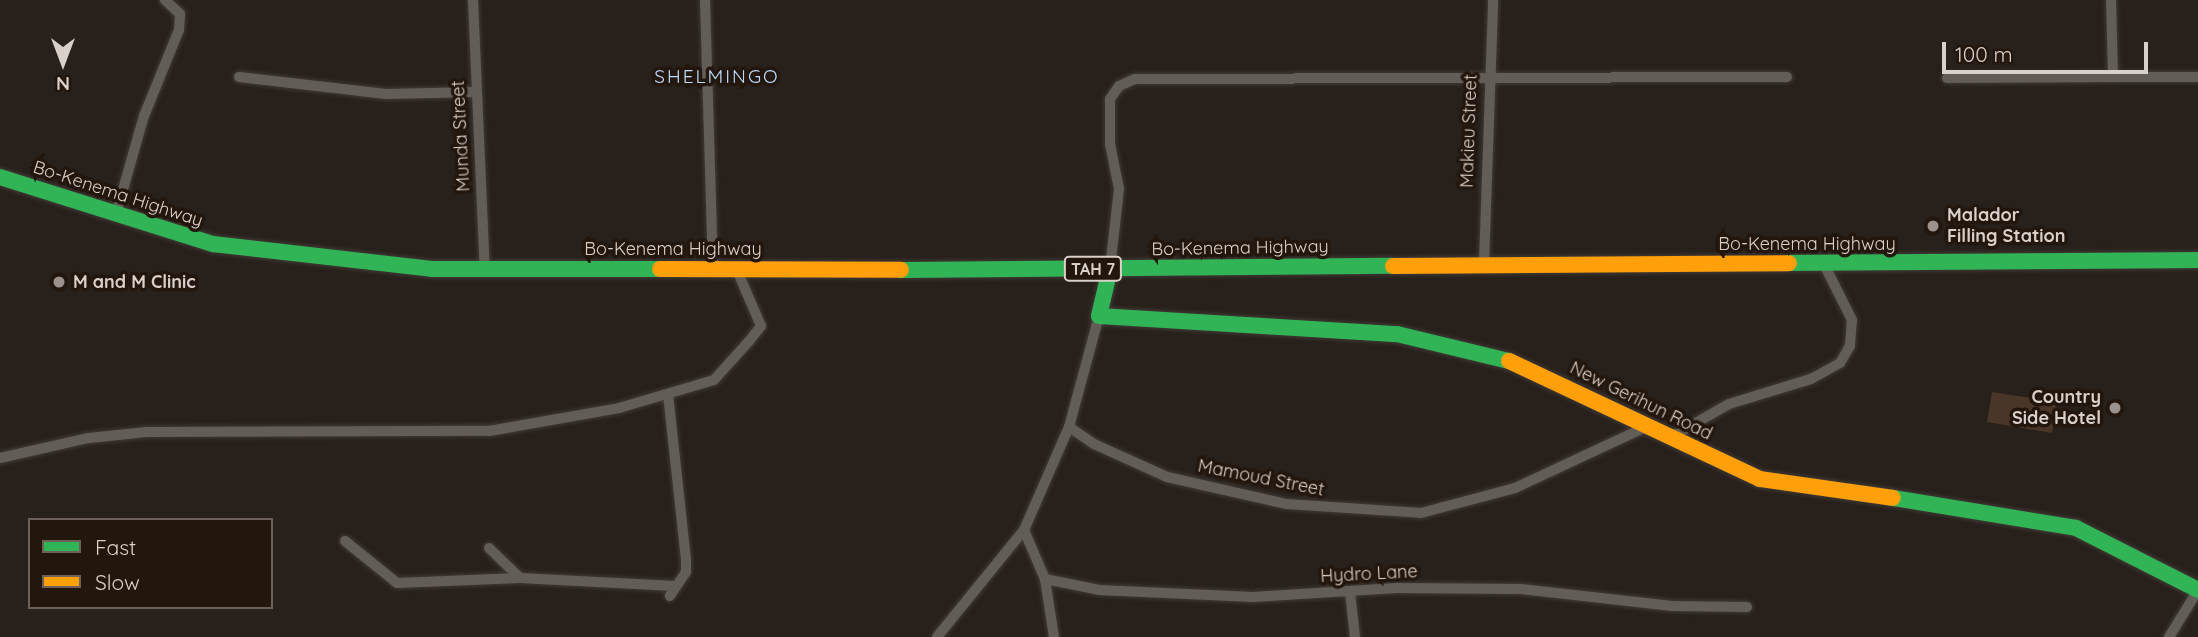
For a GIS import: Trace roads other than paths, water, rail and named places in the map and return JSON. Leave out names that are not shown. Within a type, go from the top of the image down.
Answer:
[{"type":"main road","name":"Bo-Kenema Highway","points":[[0,177],[213,244],[373,266],[485,270],[713,267],[1110,269],[1484,263],[1824,264],[2198,260]]},
{"type":"main road","points":[[1099,316],[1110,269]]},
{"type":"main road","name":"New Gerihun Road","points":[[1099,316],[1143,323],[1396,334],[1472,349],[1533,369],[1760,479],[2018,515],[2076,528],[2113,543],[2198,590]]},
{"type":"street","points":[[116,214],[144,116],[179,30],[180,14],[165,0]]},
{"type":"street","name":"Munda Street","points":[[473,0],[485,270]]},
{"type":"street","points":[[705,0],[713,267]]},
{"type":"street","name":"Makieu Street","points":[[1484,263],[1488,76],[1493,0]]},
{"type":"street","points":[[2111,0],[2112,77]]},
{"type":"street","points":[[1947,78],[2198,76]]},
{"type":"street","points":[[239,77],[386,94],[477,92]]},
{"type":"street","points":[[1110,269],[1119,189],[1110,144],[1110,99],[1119,86],[1135,79],[1787,77]]},
{"type":"street","points":[[1671,437],[1729,404],[1811,379],[1840,363],[1850,346],[1852,320],[1824,264]]},
{"type":"street","points":[[0,458],[89,438],[147,432],[489,431],[619,408],[714,380],[761,326],[736,268]]},
{"type":"street","points":[[937,637],[1024,530],[1069,427],[1099,316]]},
{"type":"street","points":[[345,541],[397,583],[520,578],[672,591],[685,572],[685,560],[667,394]]},
{"type":"street","name":"Mamoud Street","points":[[1069,427],[1094,444],[1167,477],[1309,507],[1421,513],[1515,488],[1650,425]]},
{"type":"street","points":[[1024,530],[1045,579],[1054,637]]},
{"type":"street","points":[[489,548],[520,578]]},
{"type":"street","name":"Hydro Lane","points":[[1045,579],[1100,590],[1204,594],[1521,589],[1672,606],[1747,607]]},
{"type":"street","points":[[2169,637],[2198,590]]},
{"type":"street","points":[[1350,592],[1355,637]]},
{"type":"place","name":"Malador Filling Station","points":[[1933,226]]},
{"type":"place","name":"M and M Clinic","points":[[59,282]]},
{"type":"place","name":"Country Side Hotel","points":[[2115,408]]},
{"type":"district","name":"SHELMINGO","points":[[717,77]]}]
